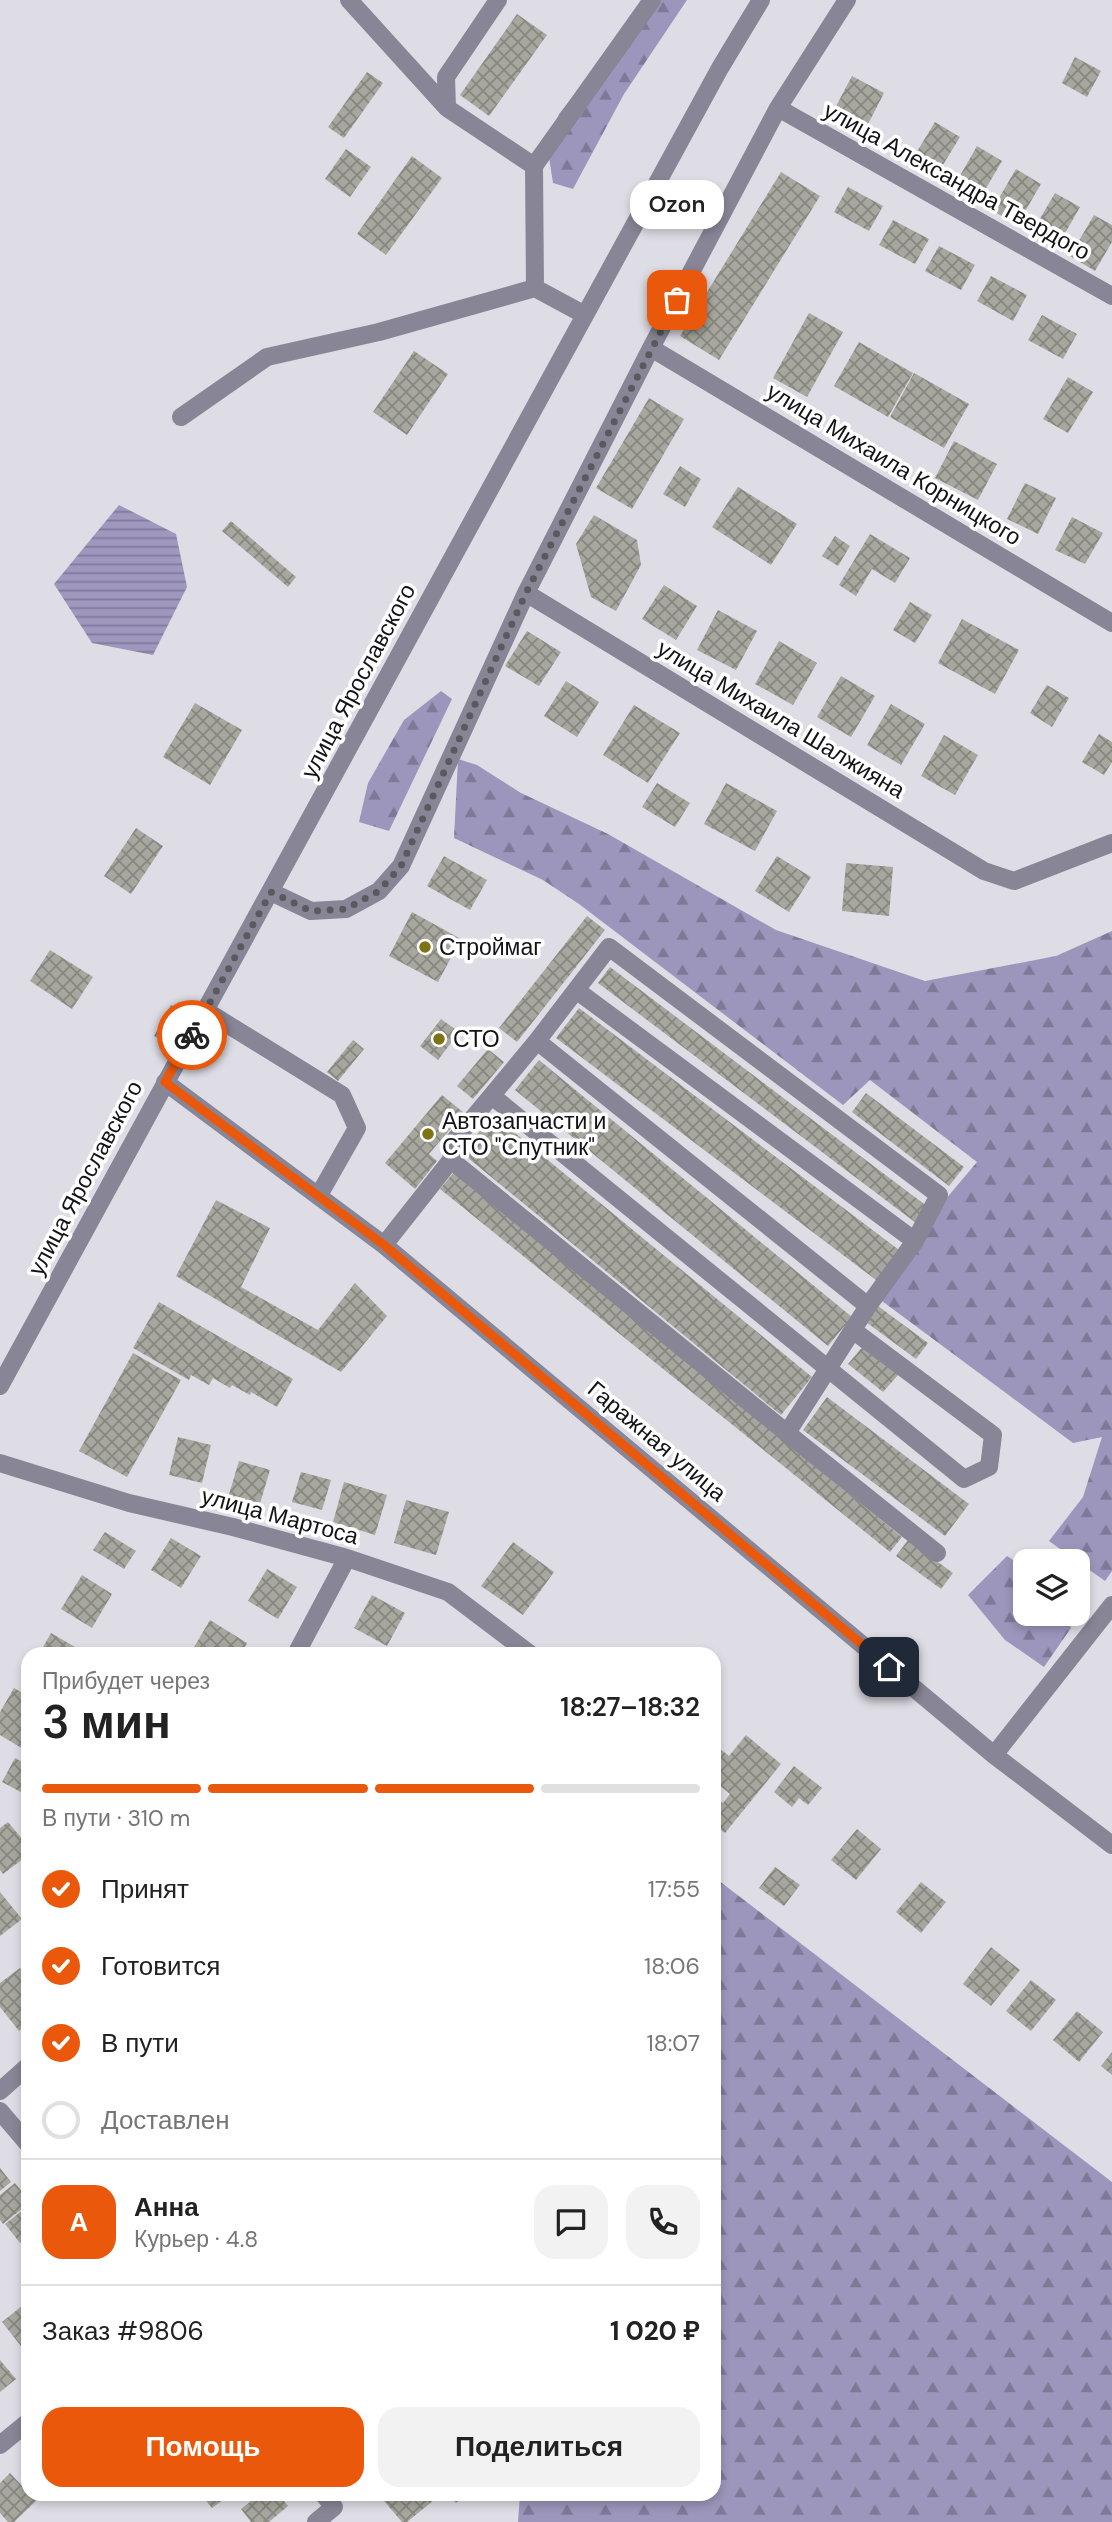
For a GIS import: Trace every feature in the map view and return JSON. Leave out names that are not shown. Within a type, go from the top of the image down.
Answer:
[{"type":"street","points":[[349,0],[447,108],[534,166]]},
{"type":"street","points":[[447,108],[446,77],[498,0]]},
{"type":"street","points":[[535,288],[534,166],[652,0]]},
{"type":"street","name":"улица Ярославского","points":[[0,1386],[720,68],[761,0]]},
{"type":"street","points":[[271,892],[311,911],[346,909],[379,891],[401,866],[526,593],[651,348],[778,108],[847,0]]},
{"type":"street","name":"улица Александра Твердого","points":[[778,108],[1112,296]]},
{"type":"street","points":[[181,417],[267,357],[379,332],[535,288],[585,315]]},
{"type":"street","name":"улица Михаила Корницкого","points":[[651,348],[1112,623]]},
{"type":"street","name":"улица Михаила Шалжияна","points":[[526,593],[984,871],[1014,881],[1112,843]]},
{"type":"street","points":[[384,1245],[451,1160],[453,1142],[537,1041],[609,947],[939,1195],[915,1241],[868,1306],[787,1433]]},
{"type":"street","points":[[576,990],[915,1241]]},
{"type":"street","points":[[206,1010],[342,1095],[357,1128],[319,1195]]},
{"type":"street","points":[[537,1041],[868,1306]]},
{"type":"street","name":"Гаражная улица","points":[[165,1082],[384,1245],[994,1755],[1112,1845]]},
{"type":"street","points":[[492,1096],[964,1479],[989,1467],[993,1435],[854,1331]]},
{"type":"street","points":[[451,1160],[937,1553]]},
{"type":"street","name":"улица Мартоса","points":[[0,1463],[129,1503],[233,1527],[347,1558],[448,1592],[521,1647]]},
{"type":"street","points":[[300,1647],[347,1558]]},
{"type":"street","points":[[994,1755],[1112,1605]]},
{"type":"street","points":[[0,2091],[21,2072]]},
{"type":"street","points":[[0,2111],[21,2136]]},
{"type":"street","points":[[0,2445],[21,2427]]},
{"type":"street","points":[[316,2522],[328,2501]]},
{"type":"green space","points":[[650,0],[687,0],[624,94],[573,189],[553,183],[547,145],[559,114]]},
{"type":"green space","points":[[441,691],[452,699],[389,831],[359,822],[368,783],[404,720]]},
{"type":"green space","points":[[458,759],[477,765],[521,793],[608,834],[776,930],[925,981],[1056,956],[1112,931],[1112,1571],[1105,1581],[1090,1570],[1090,1549],[1060,1549],[1049,1541],[1083,1497],[1102,1437],[1073,1443],[882,1301],[945,1200],[977,1162],[870,1080],[843,1105],[579,904],[543,880],[454,838]]},
{"type":"green space","points":[[1007,1556],[1013,1560],[1013,1626],[1071,1628],[1044,1667],[1005,1640],[968,1595]]},
{"type":"green space","points":[[721,1882],[1112,2182],[1112,2522],[518,2522],[520,2501],[721,2501]]},
{"type":"shaded area","points":[[119,505],[176,534],[187,587],[153,655],[92,643],[54,584]]},
{"type":"building","points":[[517,14],[547,35],[489,116],[460,95]]},
{"type":"building","points":[[1075,57],[1101,71],[1087,97],[1062,83]]},
{"type":"building","points":[[367,72],[383,83],[344,138],[328,127]]},
{"type":"building","points":[[852,76],[884,93],[866,128],[834,110]]},
{"type":"building","points":[[935,122],[960,137],[935,178],[910,163]]},
{"type":"building","points":[[977,146],[1002,161],[978,202],[953,188]]},
{"type":"building","points":[[346,149],[371,167],[350,197],[325,179]]},
{"type":"building","points":[[412,156],[442,178],[386,255],[357,234]]},
{"type":"building","points":[[1016,169],[1041,184],[1017,225],[992,210]]},
{"type":"building","points":[[781,172],[820,196],[719,360],[680,336]]},
{"type":"building","points":[[848,187],[883,206],[869,231],[834,212]]},
{"type":"building","points":[[1055,193],[1080,207],[1056,249],[1031,234]]},
{"type":"building","points":[[1094,215],[1112,225],[1112,242],[1095,271],[1070,256]]},
{"type":"building","points":[[893,220],[929,239],[915,264],[879,245]]},
{"type":"building","points":[[939,246],[975,265],[961,290],[925,271]]},
{"type":"building","points":[[991,276],[1027,295],[1013,321],[977,301]]},
{"type":"building","points":[[809,313],[843,332],[807,397],[773,378]]},
{"type":"building","points":[[1042,315],[1077,334],[1063,359],[1028,340]]},
{"type":"building","points":[[859,342],[913,373],[888,417],[834,386]]},
{"type":"building","points":[[414,351],[448,374],[407,435],[373,412]]},
{"type":"building","points":[[914,373],[969,404],[944,448],[890,417]]},
{"type":"building","points":[[1068,377],[1093,392],[1068,433],[1043,419]]},
{"type":"building","points":[[649,398],[684,419],[632,509],[596,488]]},
{"type":"building","points":[[954,441],[997,464],[978,500],[935,478]]},
{"type":"building","points":[[680,466],[701,479],[685,507],[663,494]]},
{"type":"building","points":[[1025,483],[1056,498],[1038,534],[1007,519]]},
{"type":"building","points":[[738,487],[797,524],[771,565],[712,527]]},
{"type":"building","points":[[594,515],[637,540],[641,565],[616,611],[591,597],[576,544]]},
{"type":"building","points":[[1072,517],[1103,533],[1085,564],[1055,550]]},
{"type":"building","points":[[231,521],[296,577],[288,587],[222,531]]},
{"type":"building","points":[[870,534],[910,558],[895,583],[872,569],[856,596],[839,585]]},
{"type":"building","points":[[835,536],[850,546],[838,566],[822,556]]},
{"type":"building","points":[[664,585],[697,606],[676,640],[642,619]]},
{"type":"building","points":[[910,602],[932,615],[915,643],[893,630]]},
{"type":"building","points":[[718,610],[757,631],[736,670],[697,650]]},
{"type":"building","points":[[962,619],[1019,650],[995,694],[938,663]]},
{"type":"building","points":[[527,631],[561,652],[539,686],[505,666]]},
{"type":"building","points":[[779,641],[817,663],[793,705],[755,684]]},
{"type":"building","points":[[841,676],[875,696],[851,737],[817,717]]},
{"type":"building","points":[[566,681],[599,702],[577,737],[544,716]]},
{"type":"building","points":[[1047,685],[1069,698],[1052,727],[1030,713]]},
{"type":"building","points":[[195,703],[242,730],[210,785],[163,757]]},
{"type":"building","points":[[891,704],[925,724],[901,765],[867,745]]},
{"type":"building","points":[[634,705],[680,733],[648,783],[603,755]]},
{"type":"building","points":[[1099,734],[1112,742],[1112,762],[1104,775],[1082,762]]},
{"type":"building","points":[[944,735],[978,755],[955,795],[921,776]]},
{"type":"building","points":[[657,783],[690,803],[675,827],[642,807]]},
{"type":"building","points":[[726,783],[777,811],[755,851],[704,824]]},
{"type":"building","points":[[136,828],[163,846],[131,894],[104,876]]},
{"type":"building","points":[[444,856],[487,880],[470,910],[427,886]]},
{"type":"building","points":[[777,856],[811,877],[789,912],[755,891]]},
{"type":"building","points":[[846,863],[893,867],[889,916],[842,911]]},
{"type":"building","name":"Строймаг","points":[[412,912],[461,939],[438,982],[389,956]]},
{"type":"building","points":[[587,916],[605,930],[517,1042],[499,1028]]},
{"type":"building","points":[[50,950],[93,977],[72,1009],[30,981]]},
{"type":"building","points":[[610,967],[928,1207],[916,1223],[598,983]]},
{"type":"building","points":[[171,1005],[189,1015],[172,1045],[154,1036]]},
{"type":"building","points":[[579,1008],[903,1253],[880,1283],[556,1038]]},
{"type":"building","name":"СТО","points":[[441,1019],[459,1032],[438,1060],[420,1046]]},
{"type":"building","points":[[353,1040],[364,1049],[338,1081],[327,1072]]},
{"type":"building","points":[[488,1049],[504,1062],[473,1099],[457,1086]]},
{"type":"building","points":[[539,1060],[852,1317],[828,1346],[515,1090]]},
{"type":"building","points":[[866,1093],[964,1167],[949,1186],[852,1112]]},
{"type":"building","name":"Автозапчасти и СТО \"Спутник\"","points":[[442,1095],[464,1113],[429,1154],[437,1161],[415,1189],[385,1163]]},
{"type":"building","points":[[493,1115],[812,1377],[781,1415],[462,1153]]},
{"type":"building","points":[[454,1172],[902,1537],[890,1552],[440,1189]]},
{"type":"building","points":[[216,1200],[270,1228],[241,1287],[318,1330],[355,1283],[387,1316],[341,1372],[176,1276]]},
{"type":"building","points":[[159,1302],[293,1379],[277,1407],[251,1392],[250,1395],[232,1385],[230,1388],[213,1378],[209,1385],[191,1375],[189,1380],[133,1348]]},
{"type":"building","points":[[878,1306],[928,1343],[916,1359],[866,1322]]},
{"type":"building","points":[[864,1345],[899,1374],[883,1392],[848,1364]]},
{"type":"building","points":[[133,1353],[181,1380],[127,1477],[79,1451]]},
{"type":"building","points":[[827,1397],[969,1504],[945,1536],[803,1430]]},
{"type":"building","points":[[178,1437],[211,1445],[202,1483],[169,1475]]},
{"type":"building","points":[[239,1461],[270,1470],[258,1510],[227,1501]]},
{"type":"building","points":[[301,1472],[331,1480],[322,1510],[292,1502]]},
{"type":"building","points":[[344,1482],[387,1495],[375,1535],[333,1522]]},
{"type":"building","points":[[406,1500],[449,1512],[436,1555],[394,1543]]},
{"type":"building","points":[[105,1532],[136,1551],[124,1569],[93,1550]]},
{"type":"building","points":[[171,1538],[201,1556],[181,1588],[151,1570]]},
{"type":"building","points":[[908,1540],[953,1573],[941,1589],[896,1556]]},
{"type":"building","points":[[513,1542],[554,1572],[523,1615],[481,1586]]},
{"type":"building","points":[[267,1569],[297,1587],[278,1619],[248,1601]]},
{"type":"building","points":[[82,1575],[112,1594],[92,1628],[61,1609]]},
{"type":"building","points":[[372,1595],[405,1613],[387,1646],[354,1628]]},
{"type":"building","points":[[210,1620],[247,1643],[245,1647],[194,1647]]},
{"type":"building","points":[[51,1633],[75,1647],[43,1647]]},
{"type":"building","points":[[14,1688],[21,1692],[21,1748],[0,1735],[0,1712]]},
{"type":"building","points":[[746,1735],[781,1764],[725,1833],[721,1830],[721,1801],[723,1803],[730,1794],[721,1787],[721,1750],[729,1756]]},
{"type":"building","points":[[15,1758],[21,1761],[21,1792],[2,1782]]},
{"type":"building","points":[[794,1766],[822,1788],[808,1805],[799,1798],[792,1807],[774,1792]]},
{"type":"building","points":[[8,1822],[21,1838],[21,1860],[3,1874],[0,1870],[0,1828]]},
{"type":"building","points":[[857,1829],[881,1849],[856,1880],[831,1860]]},
{"type":"building","points":[[775,1867],[800,1885],[784,1906],[759,1888]]},
{"type":"building","points":[[921,1882],[946,1902],[921,1933],[896,1912]]},
{"type":"building","points":[[0,1892],[21,1920],[0,1936]]},
{"type":"building","points":[[991,1947],[1020,1970],[991,2006],[963,1984]]},
{"type":"building","points":[[21,1969],[19,2031],[0,2007],[0,1983]]},
{"type":"building","points":[[1031,1980],[1056,2000],[1031,2031],[1006,2011]]},
{"type":"building","points":[[1077,2011],[1103,2032],[1079,2062],[1053,2040]]},
{"type":"building","points":[[1112,2052],[1112,2075],[1101,2066]]},
{"type":"building","points":[[0,2168],[11,2182],[0,2191]]},
{"type":"building","points":[[15,2183],[21,2190],[21,2210],[3,2224],[0,2220],[0,2195]]},
{"type":"building","points":[[21,2211],[21,2242],[20,2243],[5,2224]]},
{"type":"building","points":[[21,2307],[21,2346],[2,2322]]},
{"type":"building","points":[[0,2360],[16,2379],[0,2392]]},
{"type":"building","points":[[10,2473],[21,2485],[21,2501],[36,2501],[14,2522],[8,2522],[0,2513],[0,2483]]},
{"type":"building","points":[[206,2501],[222,2501],[212,2508]]},
{"type":"building","points":[[251,2501],[284,2501],[288,2506],[269,2522],[251,2522],[241,2509]]},
{"type":"building","points":[[384,2501],[433,2501],[407,2522],[402,2522]]},
{"type":"way so far","points":[[192,1035],[271,892],[311,911],[346,909],[379,891],[401,866],[526,593],[677,300]]},
{"type":"place","name":"Ozon","points":[[677,300]]},
{"type":"place","name":"Строймаг","points":[[425,947]]},
{"type":"place","name":"СТО","points":[[439,1039]]},
{"type":"place","name":"Автозапчасти и СТО \"Спутник\"","points":[[428,1134]]},
{"type":"route","points":[[192,1035],[165,1082],[384,1245],[889,1667]]}]
